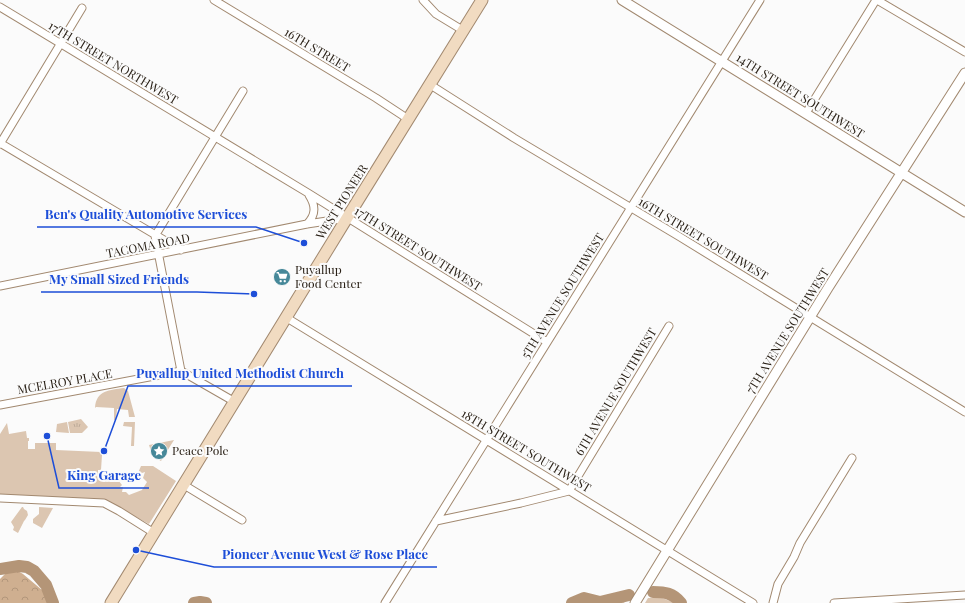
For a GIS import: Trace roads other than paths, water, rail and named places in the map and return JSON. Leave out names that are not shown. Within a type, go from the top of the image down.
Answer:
[{"type":"main road","name":"WEST PIONEER","points":[[111,603],[482,0]]},
{"type":"street","name":"16TH STREET","points":[[214,0],[408,119]]},
{"type":"street","points":[[423,0],[436,14],[464,31]]},
{"type":"street","name":"14TH STREET SOUTHWEST","points":[[622,0],[965,212]]},
{"type":"street","name":"5TH AVENUE SOUTHWEST","points":[[385,603],[760,0]]},
{"type":"street","points":[[806,113],[877,0],[965,52]]},
{"type":"street","name":"17TH STREET NORTHWEST","points":[[0,7],[215,138]]},
{"type":"street","points":[[82,8],[0,143],[180,250]]},
{"type":"street","name":"7TH AVENUE SOUTHWEST","points":[[636,603],[667,550],[811,318],[965,73]]},
{"type":"street","name":"16TH STREET SOUTHWEST","points":[[429,84],[496,127],[965,412]]},
{"type":"street","points":[[235,402],[181,371],[155,236],[243,91]]},
{"type":"street","name":"17TH STREET SOUTHWEST","points":[[215,138],[308,193],[547,342]]},
{"type":"street","points":[[307,224],[313,217],[315,210],[308,193]]},
{"type":"street","name":"TACOMA ROAD","points":[[0,286],[307,224],[347,218]]},
{"type":"street","points":[[0,280],[8,285]]},
{"type":"street","name":"18TH STREET SOUTHWEST","points":[[286,318],[753,603]]},
{"type":"street","name":"6TH AVENUE SOUTHWEST","points":[[569,490],[670,326]]},
{"type":"street","name":"MCELROY PLACE","points":[[0,405],[181,371]]},
{"type":"street","points":[[773,603],[778,584],[794,557],[800,543],[852,458]]},
{"type":"street","points":[[184,485],[242,520]]},
{"type":"street","points":[[436,521],[521,503],[569,490]]},
{"type":"street","points":[[0,498],[104,503],[119,510],[154,533]]},
{"type":"street","points":[[834,603],[965,594]]},
{"type":"waterway","points":[[0,569],[19,566],[27,567],[34,571],[46,585],[53,603]]},
{"type":"waterway","points":[[653,592],[668,594],[675,597],[681,603]]},
{"type":"waterway","points":[[572,603],[584,598],[600,602],[629,595]]},
{"type":"waterway","points":[[194,603],[206,603]]},
{"type":"place","name":"Ben's Quality Automotive Services","points":[[304,243]]},
{"type":"place","name":"Puyallup Food Center","points":[[282,277]]},
{"type":"place","name":"My Small Sized Friends","points":[[254,294]]},
{"type":"place","name":"King Garage","points":[[47,436]]},
{"type":"place","name":"Puyallup United Methodist Church","points":[[104,451]]},
{"type":"place","name":"Peace Pole","points":[[159,451]]},
{"type":"place","name":"Pioneer Avenue West & Rose Place","points":[[136,550]]}]
